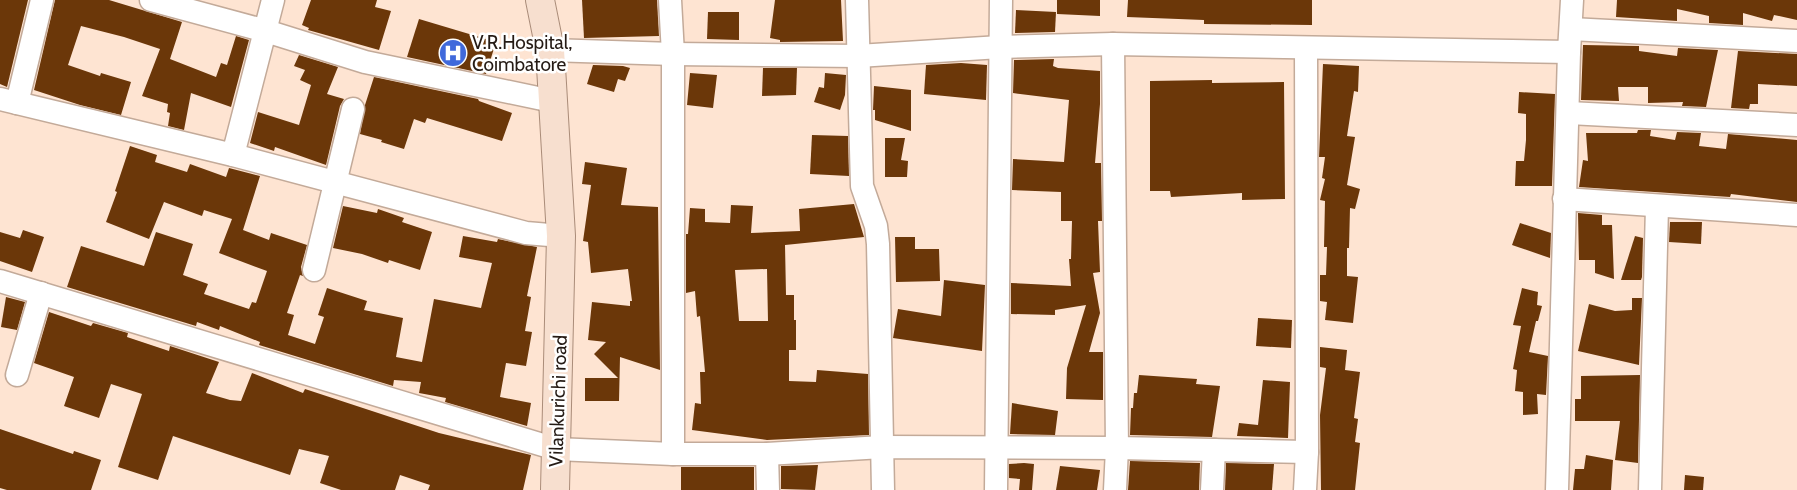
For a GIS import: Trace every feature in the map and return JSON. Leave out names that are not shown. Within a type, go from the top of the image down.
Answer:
[{"type":"main road","name":"Vilankurichi road","points":[[540,0],[550,50],[561,236],[561,311],[555,490]]},
{"type":"street","points":[[42,0],[9,101],[233,155],[526,232],[561,236]]},
{"type":"street","points":[[151,0],[266,31],[364,62],[552,101]]},
{"type":"street","points":[[233,155],[273,0]]},
{"type":"street","points":[[670,0],[673,54],[673,454]]},
{"type":"street","points":[[857,0],[862,186],[876,226],[878,244],[883,490]]},
{"type":"street","points":[[996,490],[1001,0]]},
{"type":"street","points":[[1556,490],[1564,199],[1569,113],[1569,52],[1572,0]]},
{"type":"street","points":[[1571,29],[1797,41]]},
{"type":"street","points":[[550,50],[673,54],[858,56],[1000,47],[1114,44],[1569,52]]},
{"type":"street","points":[[1114,44],[1116,490]]},
{"type":"street","points":[[1305,490],[1307,452],[1306,48]]},
{"type":"street","points":[[314,270],[353,109]]},
{"type":"street","points":[[1569,113],[1797,125]]},
{"type":"street","points":[[1564,199],[1797,215]]},
{"type":"street","points":[[1650,490],[1657,206]]},
{"type":"street","points":[[0,281],[556,449],[673,454],[767,454],[882,447],[1117,448],[1307,452]]},
{"type":"street","points":[[17,375],[41,293]]},
{"type":"street","points":[[1212,490],[1214,450]]},
{"type":"street","points":[[767,454],[768,490]]},
{"type":"building","points":[[0,0],[28,0],[7,87],[0,84]]},
{"type":"building","points":[[55,0],[109,0],[182,22],[170,59],[216,77],[221,63],[227,65],[236,36],[249,40],[231,107],[191,93],[184,130],[168,126],[170,113],[167,112],[168,104],[142,96],[160,49],[81,26],[68,65],[100,76],[101,73],[131,82],[121,115],[80,105],[34,90]]},
{"type":"building","points":[[311,0],[377,0],[375,7],[391,11],[379,50],[308,30],[309,28],[302,25]]},
{"type":"building","points":[[582,0],[657,0],[659,36],[584,38]]},
{"type":"building","points":[[775,0],[841,0],[843,41],[780,42],[780,40],[770,38]]},
{"type":"building","points":[[1057,0],[1100,0],[1100,16],[1057,14]]},
{"type":"building","points":[[1128,0],[1312,0],[1312,25],[1204,24],[1204,20],[1127,17]]},
{"type":"building","points":[[1617,0],[1797,0],[1797,20],[1774,15],[1772,21],[1743,13],[1743,25],[1709,23],[1709,16],[1677,9],[1677,21],[1616,17]]},
{"type":"building","points":[[1016,10],[1056,12],[1055,32],[1015,33]]},
{"type":"building","points":[[708,12],[739,12],[739,40],[707,39]]},
{"type":"building","points":[[419,19],[496,42],[486,74],[407,57]]},
{"type":"building","points":[[1583,45],[1639,46],[1639,51],[1677,56],[1678,48],[1718,50],[1706,107],[1682,106],[1683,102],[1648,103],[1648,87],[1618,87],[1619,101],[1581,100]]},
{"type":"building","points":[[1738,51],[1797,54],[1797,86],[1758,84],[1758,104],[1750,104],[1749,109],[1731,108]]},
{"type":"building","points":[[299,55],[338,67],[327,94],[344,99],[340,106],[326,165],[275,147],[274,151],[250,143],[258,112],[299,125],[311,85],[300,80],[305,70],[294,66]]},
{"type":"building","points":[[1054,59],[1053,66],[1058,68],[1100,71],[1100,104],[1095,163],[1101,163],[1102,221],[1098,221],[1100,272],[1093,273],[1100,313],[1089,352],[1103,352],[1103,400],[1066,399],[1067,368],[1086,305],[1055,310],[1055,315],[1011,314],[1011,283],[1071,286],[1069,259],[1071,259],[1072,221],[1061,221],[1061,192],[1012,190],[1013,159],[1064,162],[1069,100],[1013,93],[1014,60]]},
{"type":"building","points":[[961,63],[987,65],[986,100],[924,94],[926,65]]},
{"type":"building","points":[[1323,64],[1359,66],[1358,92],[1354,91],[1347,136],[1355,137],[1347,185],[1360,189],[1355,209],[1350,208],[1349,248],[1347,248],[1347,276],[1358,277],[1353,323],[1325,320],[1327,302],[1320,301],[1320,275],[1326,275],[1327,247],[1324,247],[1325,201],[1320,200],[1325,179],[1322,178],[1325,157],[1319,157]]},
{"type":"building","points":[[593,65],[630,68],[625,81],[618,79],[614,92],[587,84]]},
{"type":"building","points":[[763,68],[797,68],[796,95],[762,96]]},
{"type":"building","points":[[690,73],[717,75],[713,108],[687,105]]},
{"type":"building","points":[[825,73],[846,75],[845,95],[840,110],[814,102],[819,87],[824,88]]},
{"type":"building","points":[[374,77],[478,99],[512,113],[502,141],[427,118],[425,123],[414,119],[404,149],[360,134],[365,105]]},
{"type":"building","points":[[1212,80],[1212,83],[1284,82],[1285,199],[1242,200],[1242,193],[1171,197],[1170,191],[1150,191],[1150,81]]},
{"type":"building","points":[[874,86],[911,90],[911,131],[875,120],[875,110],[873,110]]},
{"type":"building","points":[[1519,92],[1555,94],[1552,186],[1515,186],[1516,161],[1524,161],[1526,140],[1526,114],[1518,113]]},
{"type":"building","points":[[1638,130],[1651,130],[1650,136],[1675,140],[1677,132],[1701,133],[1699,146],[1726,149],[1728,134],[1797,140],[1797,202],[1731,194],[1730,197],[1579,187],[1583,160],[1588,161],[1586,133],[1637,133]]},
{"type":"building","points":[[812,135],[848,136],[849,176],[810,174]]},
{"type":"building","points":[[885,138],[905,138],[901,160],[908,161],[907,177],[885,177]]},
{"type":"building","points":[[130,146],[157,155],[155,162],[187,172],[190,164],[226,177],[229,168],[260,176],[243,230],[269,240],[271,233],[307,245],[301,267],[303,276],[300,275],[287,313],[294,315],[288,335],[315,344],[324,317],[318,315],[327,288],[367,301],[364,310],[403,318],[396,357],[422,362],[434,299],[481,308],[492,263],[459,257],[463,236],[497,242],[498,239],[537,247],[527,296],[531,297],[525,331],[532,332],[526,366],[506,363],[500,397],[531,403],[527,426],[445,402],[446,398],[419,393],[421,382],[394,380],[393,386],[259,345],[260,342],[220,326],[219,330],[197,322],[196,326],[67,287],[81,246],[144,266],[156,232],[193,244],[183,275],[208,284],[204,294],[249,309],[252,302],[256,303],[267,271],[219,253],[232,219],[204,210],[202,216],[164,202],[149,239],[106,222]]},
{"type":"building","points":[[585,162],[627,168],[621,205],[658,207],[660,370],[620,357],[619,401],[585,401],[585,378],[618,378],[594,354],[606,342],[588,340],[592,302],[630,306],[630,301],[632,301],[628,269],[591,273],[588,242],[583,241],[591,185],[582,184]]},
{"type":"building","points":[[854,204],[864,237],[785,245],[786,295],[794,295],[794,320],[796,320],[796,350],[789,350],[789,381],[816,382],[817,370],[868,374],[869,435],[767,440],[692,430],[695,403],[701,404],[700,372],[705,372],[700,316],[697,317],[695,291],[686,293],[686,234],[688,234],[690,208],[705,209],[705,222],[730,223],[731,205],[753,206],[751,233],[800,231],[799,209]],"holes":[[[767,269],[768,321],[739,321],[735,270]]]},
{"type":"building","points":[[343,206],[377,213],[378,209],[404,218],[402,222],[432,232],[420,270],[389,260],[388,263],[362,254],[333,248]]},
{"type":"building","points":[[1578,213],[1602,215],[1602,225],[1612,225],[1614,279],[1595,273],[1595,260],[1579,260]]},
{"type":"building","points":[[1670,222],[1702,222],[1701,244],[1669,242]]},
{"type":"building","points":[[1520,223],[1551,233],[1550,258],[1512,245]]},
{"type":"building","points":[[23,230],[44,237],[32,272],[0,261],[0,232],[20,238]]},
{"type":"building","points":[[1635,236],[1643,238],[1642,277],[1641,280],[1621,280]]},
{"type":"building","points":[[895,237],[915,237],[915,249],[939,249],[940,281],[896,282]]},
{"type":"building","points":[[944,280],[985,285],[982,351],[893,338],[898,309],[941,316]]},
{"type":"building","points":[[1522,288],[1538,292],[1537,305],[1542,306],[1538,321],[1536,321],[1529,352],[1548,356],[1546,395],[1537,394],[1538,414],[1523,415],[1523,392],[1515,391],[1517,370],[1513,369],[1521,326],[1513,325]]},
{"type":"building","points":[[6,297],[25,302],[17,330],[1,327]]},
{"type":"building","points":[[1632,298],[1642,298],[1639,365],[1578,351],[1589,304],[1615,311],[1632,310]]},
{"type":"building","points":[[49,312],[91,326],[93,323],[128,333],[127,337],[169,351],[170,346],[219,362],[206,393],[241,401],[252,373],[303,393],[305,389],[439,433],[531,455],[523,490],[428,490],[430,485],[400,475],[395,490],[341,490],[320,483],[329,456],[299,449],[290,475],[173,436],[158,480],[118,467],[142,394],[111,384],[99,418],[64,406],[74,377],[34,363]]},
{"type":"building","points":[[1258,318],[1292,320],[1291,348],[1256,346]]},
{"type":"building","points":[[1320,347],[1347,350],[1345,370],[1360,372],[1354,418],[1358,419],[1355,442],[1360,443],[1355,490],[1321,490],[1320,415],[1326,368],[1320,367]]},
{"type":"building","points":[[1139,375],[1197,379],[1196,384],[1220,386],[1212,437],[1130,435],[1131,408],[1133,408],[1134,393],[1137,393]]},
{"type":"building","points":[[1640,375],[1638,463],[1615,460],[1620,421],[1575,421],[1575,399],[1581,399],[1581,376]]},
{"type":"building","points":[[1263,380],[1290,382],[1288,438],[1237,436],[1239,423],[1258,425]]},
{"type":"building","points":[[1012,403],[1058,411],[1055,435],[1010,434]]},
{"type":"building","points":[[0,429],[73,454],[74,451],[101,460],[91,490],[7,490],[0,488]]},
{"type":"building","points":[[1586,455],[1613,460],[1611,490],[1573,490],[1575,469],[1584,469]]},
{"type":"building","points":[[1130,461],[1200,463],[1199,490],[1128,490]]},
{"type":"building","points":[[1226,463],[1274,464],[1272,490],[1225,490]]},
{"type":"building","points":[[1009,464],[1034,464],[1032,490],[1019,490],[1020,479],[1009,478]]},
{"type":"building","points":[[818,465],[815,490],[781,489],[781,466]]},
{"type":"building","points":[[1060,466],[1100,470],[1097,490],[1056,490]]},
{"type":"building","points":[[681,467],[754,467],[754,490],[681,490]]},
{"type":"building","points":[[1685,475],[1704,477],[1703,490],[1684,490]]},
{"type":"place","name":"V.R.Hospital, Coimbatore","points":[[453,53]]}]
